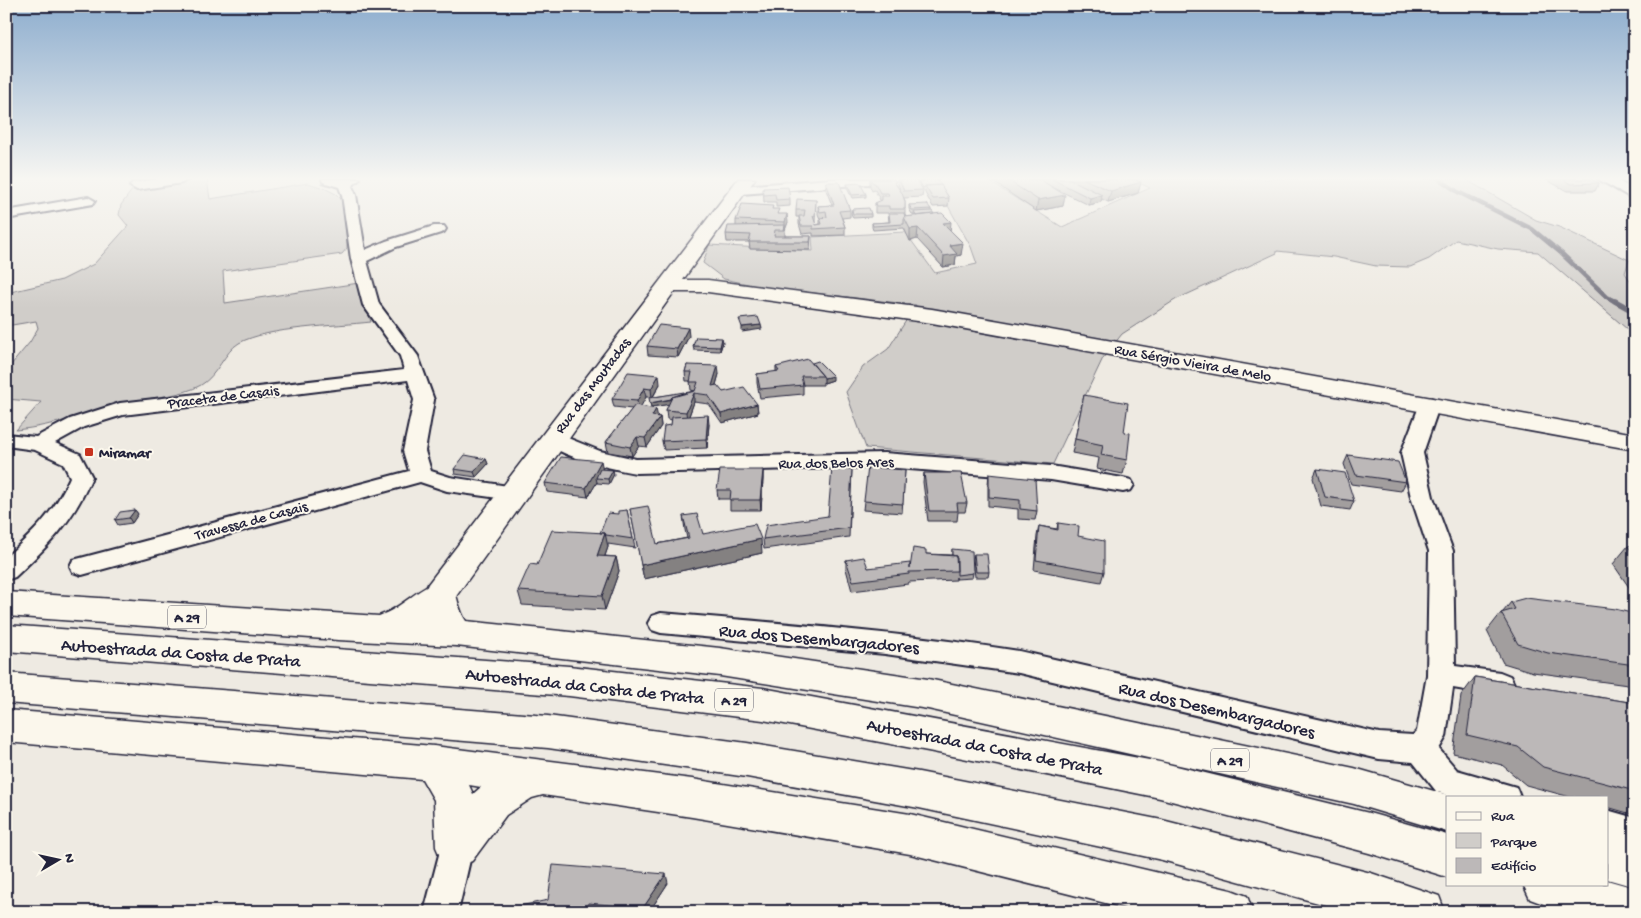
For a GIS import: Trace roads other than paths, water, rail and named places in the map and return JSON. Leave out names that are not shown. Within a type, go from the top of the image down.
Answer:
[{"type":"main road","name":"Rua das Moutadas","points":[[378,630],[405,620],[440,593],[553,438],[715,222]]},
{"type":"main road","points":[[686,261],[705,290]]},
{"type":"main road","name":"Rua Sérgio Vieira de Melo","points":[[668,286],[683,292],[705,290],[750,292],[932,316],[1635,442]]},
{"type":"main road","name":"Rua Sérgio Vieira de Melo","points":[[648,311],[705,290]]},
{"type":"main road","points":[[440,593],[445,617],[456,633]]},
{"type":"main road","name":"A 29","points":[[21,605],[378,630],[456,633],[720,662],[928,694],[1354,786],[1446,813]]},
{"type":"main road","name":"Autoestrada da Costa de Prata","points":[[6,638],[569,681],[762,704],[928,734],[1160,780],[1370,833],[1446,856]]},
{"type":"main road","points":[[6,688],[548,732],[746,760],[919,790],[1162,840],[1371,896],[1423,912]]},
{"type":"main road","points":[[6,726],[434,763],[544,777],[910,834],[1231,912]]},
{"type":"main road","points":[[434,763],[454,797],[457,847]]},
{"type":"main road","points":[[457,847],[492,802],[520,786],[544,777]]},
{"type":"main road","points":[[1608,858],[1635,866]]},
{"type":"main road","points":[[1552,886],[1635,910]]},
{"type":"street","points":[[353,222],[359,259],[370,305],[409,356],[424,400],[414,451],[421,475],[447,484],[513,493]]},
{"type":"street","points":[[359,259],[391,244],[439,229]]},
{"type":"street","name":"Praceta de Casais","points":[[39,444],[77,423],[120,409],[415,374]]},
{"type":"street","points":[[1430,404],[1412,453],[1422,497],[1441,551],[1441,675],[1431,738],[1420,748],[1447,780],[1502,796]]},
{"type":"street","name":"Rua dos Belos Ares","points":[[553,438],[573,450],[609,461],[636,466],[884,460],[1051,473],[1123,485]]},
{"type":"street","points":[[6,440],[39,444],[72,459],[81,477],[70,502],[52,526],[6,571]]},
{"type":"street","name":"Travessa de Casais","points":[[82,566],[421,475]]},
{"type":"street","name":"Rua dos Desembargadores","points":[[661,623],[917,647],[981,655],[1019,662],[1379,746],[1402,750],[1420,748]]},
{"type":"street","points":[[1441,675],[1528,688]]},
{"type":"street","points":[[1608,825],[1635,833]]},
{"type":"street","points":[[441,912],[457,847]]},
{"type":"waterway","points":[[1518,222],[1532,229],[1561,253],[1607,297],[1618,303]]},
{"type":"waterway","points":[[1615,301],[1635,312]]},
{"type":"place","name":"Miramar","points":[[89,452]]}]
